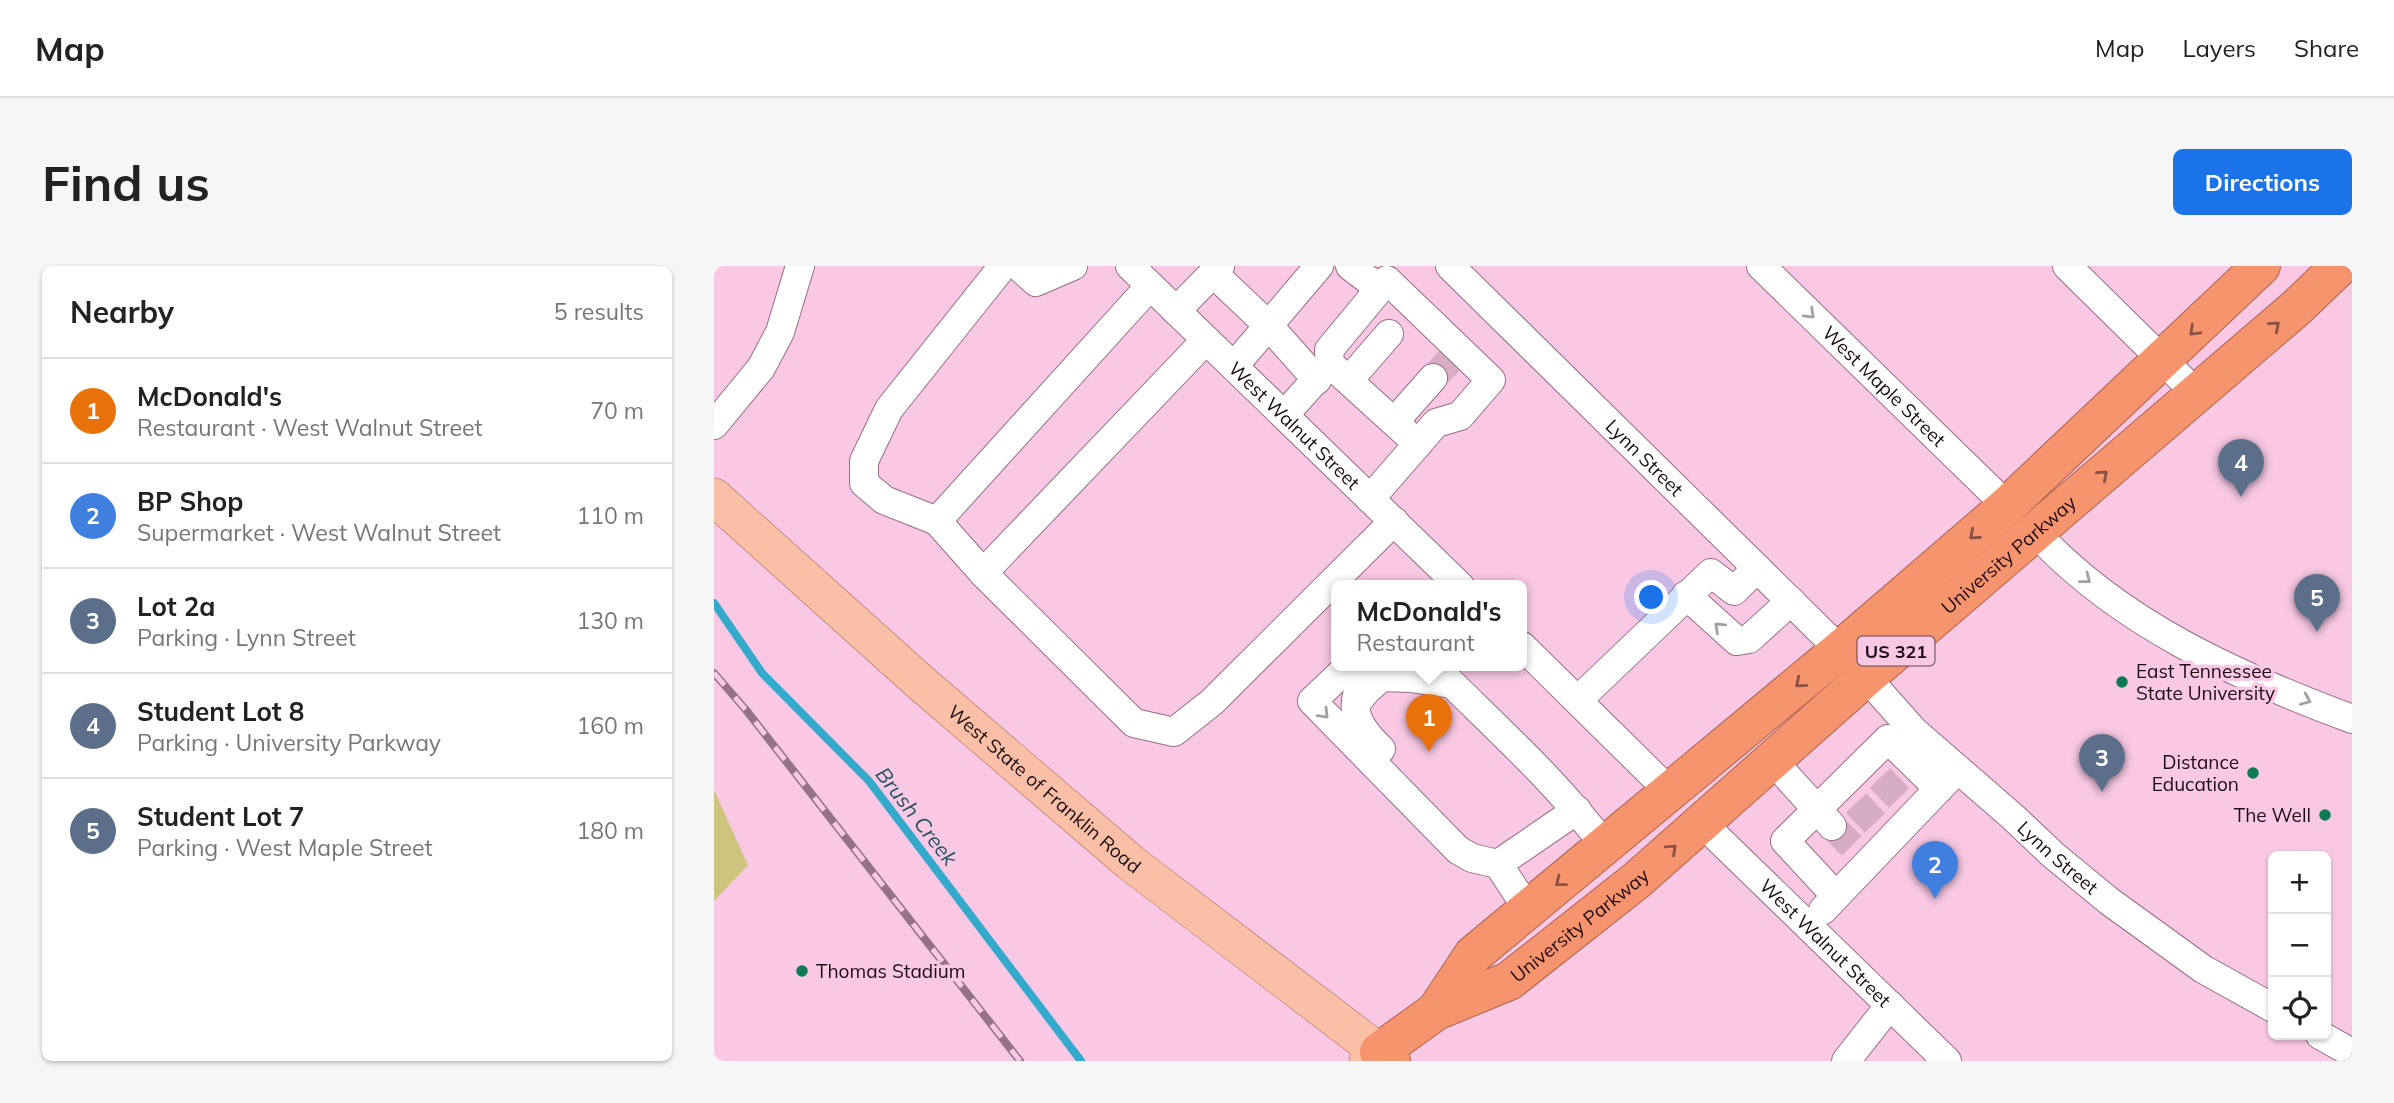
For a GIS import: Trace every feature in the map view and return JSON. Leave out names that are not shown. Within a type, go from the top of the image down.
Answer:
[{"type":"highway","name":"University Parkway","points":[[1379,1058],[1436,1010],[1473,955],[1840,650],[2007,506],[2261,266]]},
{"type":"highway","name":"University Parkway","points":[[1436,1010],[1509,981],[1637,880],[1866,677],[2295,309],[2340,266]]},
{"type":"main road","name":"West State of Franklin Road","points":[[714,497],[921,683],[1130,863],[1379,1058]]},
{"type":"street","points":[[714,425],[761,368],[780,332],[800,266]]},
{"type":"street","points":[[1003,266],[889,409],[864,461],[864,483],[884,500],[937,521],[983,573],[1134,723],[1174,732],[1212,702],[1331,584]]},
{"type":"street","points":[[1018,266],[1037,282],[1073,266]]},
{"type":"street","name":"West Walnut Street","points":[[1130,266],[1394,521],[1444,580]]},
{"type":"street","points":[[1234,366],[1319,266]]},
{"type":"street","points":[[1350,266],[1380,289]]},
{"type":"street","name":"Lynn Street","points":[[1450,266],[1840,650]]},
{"type":"street","name":"West Maple Street","points":[[1761,266],[2007,506]]},
{"type":"street","points":[[2067,266],[2197,394]]},
{"type":"street","points":[[1176,311],[1217,270],[1268,325],[1395,421],[1418,444]]},
{"type":"street","points":[[1332,374],[1329,350],[1387,280],[1410,309],[1457,353],[1491,380],[1460,416],[1436,423],[1370,499]]},
{"type":"street","points":[[937,521],[1150,286]]},
{"type":"street","points":[[1285,414],[1332,374],[1389,334]]},
{"type":"street","points":[[983,573],[1206,340]]},
{"type":"street","points":[[1395,421],[1433,378]]},
{"type":"street","points":[[1335,580],[1394,521]]},
{"type":"street","points":[[2036,533],[2059,557],[2155,629],[2208,659],[2352,719]]},
{"type":"street","points":[[1578,700],[1711,573],[1734,591],[1757,568]]},
{"type":"street","points":[[1686,595],[1737,642],[1749,639],[1791,601]]},
{"type":"street","points":[[1527,651],[1670,792]]},
{"type":"street","points":[[1344,671],[1312,701],[1458,850],[1472,858],[1492,862],[1577,810]]},
{"type":"street","points":[[1366,671],[1358,685],[1354,706],[1359,725],[1366,735],[1467,833],[1527,908]]},
{"type":"street","points":[[1354,706],[1382,677],[1410,678],[1446,672],[1536,765],[1605,846]]},
{"type":"street","name":"Lynn Street","points":[[1866,677],[1914,731],[1948,779],[2203,969],[2268,1005]]},
{"type":"street","points":[[1836,896],[1786,841],[1883,831],[1890,788],[1888,740],[1948,779]]},
{"type":"street","points":[[1772,760],[1842,836]]},
{"type":"street","points":[[1808,924],[1836,896],[1848,796],[1948,779]]},
{"type":"street","name":"West Walnut Street","points":[[1702,823],[1947,1061]]},
{"type":"street","points":[[1846,1061],[1890,1005]]},
{"type":"street","points":[[2329,1040],[2352,1053]]},
{"type":"shaded area","points":[[714,790],[748,865],[714,901]]},
{"type":"waterway","name":"Brush Creek","points":[[714,603],[762,673],[869,781],[1081,1061]]},
{"type":"tunnel","points":[[1433,378],[1454,356]]},
{"type":"tunnel","points":[[1880,778],[1899,798]]},
{"type":"tunnel","points":[[1856,803],[1875,823]]},
{"type":"tunnel","points":[[1832,826],[1852,846]]},
{"type":"railway","points":[[714,673],[746,710],[1020,1061]]},
{"type":"place","name":"Student Lot 8","points":[[2241,497]]},
{"type":"place","name":"Student Lot 7","points":[[2317,632]]},
{"type":"place","name":"East Tennessee State University","points":[[2122,682]]},
{"type":"place","name":"McDonald's","points":[[1429,752]]},
{"type":"place","name":"Distance Education","points":[[2253,773]]},
{"type":"place","name":"Lot 2a","points":[[2102,792]]},
{"type":"place","name":"The Well","points":[[2325,815]]},
{"type":"place","name":"BP Shop","points":[[1935,899]]},
{"type":"place","name":"Thomas Stadium","points":[[802,971]]}]
